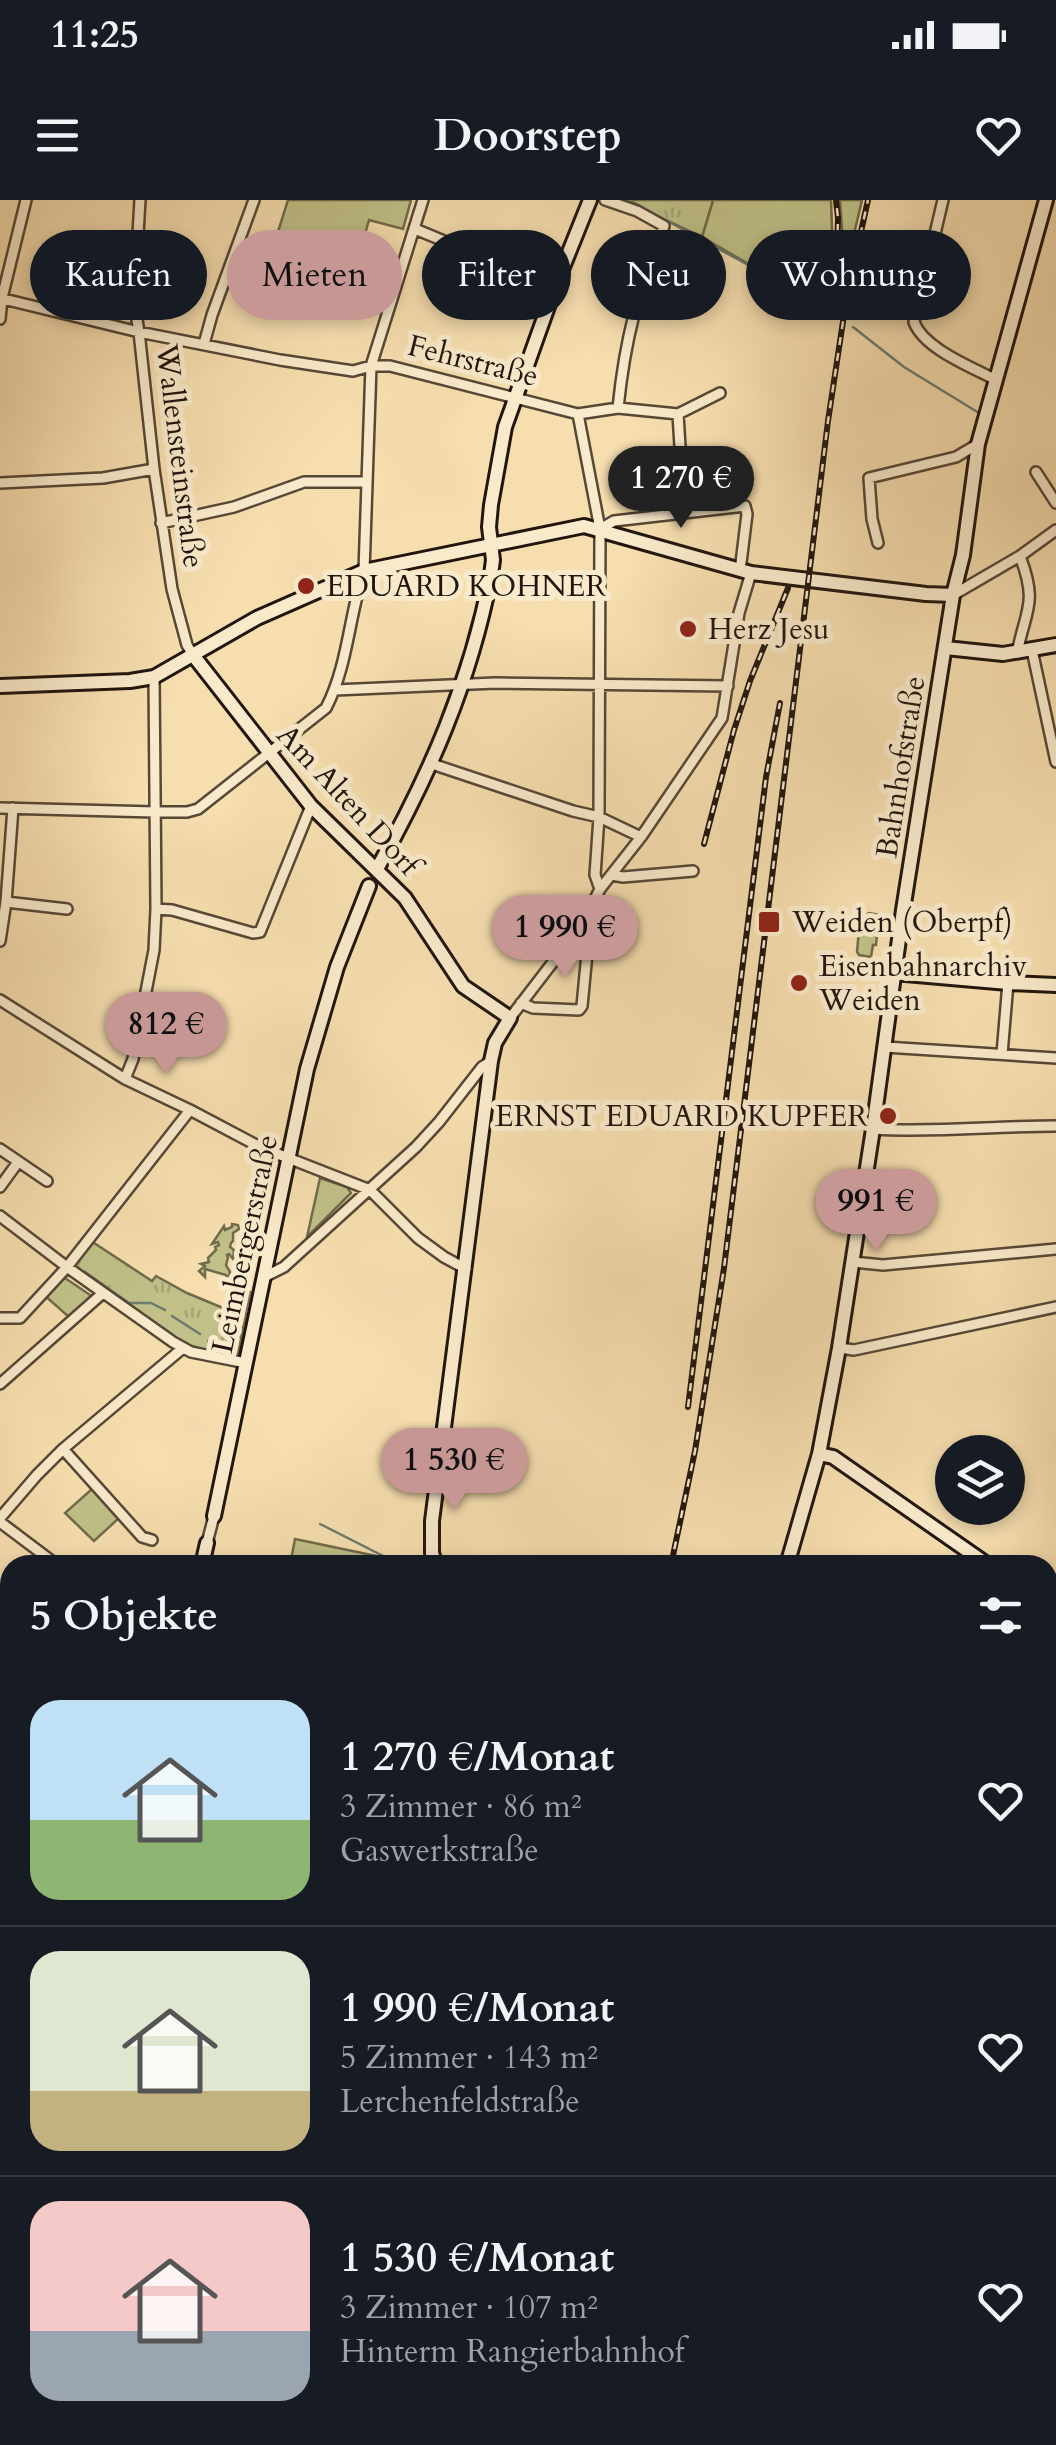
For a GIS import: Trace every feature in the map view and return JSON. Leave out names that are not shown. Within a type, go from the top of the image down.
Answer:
[{"type":"street","points":[[0,319],[1,298],[26,200]]},
{"type":"street","name":"Wallensteinstraße","points":[[140,200],[134,302],[161,522],[180,621],[193,656]]},
{"type":"street","points":[[204,344],[254,200]]},
{"type":"street","points":[[0,808],[154,812],[198,809],[326,708],[335,690],[364,571],[371,366],[423,200]]},
{"type":"street","name":"Leimbergerstraße","points":[[571,247],[590,200]]},
{"type":"street","points":[[606,200],[664,226],[632,317],[618,408]]},
{"type":"street","points":[[943,200],[914,322],[924,338],[996,380]]},
{"type":"street","name":"Bahnhofstraße","points":[[789,1555],[820,1454],[839,1348],[978,444],[1046,200]]},
{"type":"street","points":[[415,228],[422,231]]},
{"type":"street","name":"Fehrstraße","points":[[1,298],[140,332],[280,360],[353,371],[390,366],[578,414]]},
{"type":"street","name":"Leimbergerstraße","points":[[204,1555],[314,1043],[337,967],[369,886],[432,764],[463,684],[493,560],[489,527],[496,466],[514,397],[543,320]]},
{"type":"street","points":[[600,888],[595,875],[601,684],[600,530],[578,414],[618,408],[678,414],[720,392]]},
{"type":"street","points":[[678,414],[684,512]]},
{"type":"street","points":[[878,543],[868,478],[956,457],[978,444]]},
{"type":"street","points":[[0,483],[103,478],[154,469]]},
{"type":"street","points":[[1036,472],[1056,503]]},
{"type":"street","points":[[161,522],[234,508],[304,482],[367,482]]},
{"type":"street","points":[[433,1555],[432,1521],[495,1043],[722,718],[728,686],[746,568],[746,506],[614,522],[600,530]]},
{"type":"street","points":[[0,686],[154,677],[257,618],[364,571],[584,526],[746,568],[954,595],[1056,530]]},
{"type":"street","points":[[1017,654],[1030,610],[1030,584],[1020,556]]},
{"type":"street","points":[[946,648],[1017,654],[1056,645]]},
{"type":"street","points":[[1032,650],[1056,762]]},
{"type":"street","name":"Am Alten Dorf","points":[[193,656],[311,806],[415,911],[463,986],[510,1018]]},
{"type":"street","points":[[124,1079],[133,1059],[154,950],[154,677]]},
{"type":"street","points":[[335,690],[463,684],[728,686]]},
{"type":"street","points":[[432,764],[599,817],[641,837]]},
{"type":"street","points":[[156,909],[260,932],[311,806]]},
{"type":"street","points":[[0,941],[13,808]]},
{"type":"street","points":[[612,874],[623,877],[694,871]]},
{"type":"street","points":[[6,902],[66,909]]},
{"type":"street","points":[[520,1003],[532,1008],[578,1010],[582,1006],[589,932],[582,923]]},
{"type":"street","points":[[894,973],[1056,985]]},
{"type":"street","points":[[1002,1054],[1008,983]]},
{"type":"street","points":[[0,1000],[124,1079],[260,1147],[370,1190],[418,1238],[466,1268]]},
{"type":"street","points":[[885,1047],[1056,1058]]},
{"type":"street","points":[[264,1277],[284,1267],[416,1147],[491,1061]]},
{"type":"street","points":[[0,1318],[20,1318],[66,1267],[190,1110]]},
{"type":"street","points":[[874,1129],[913,1132],[1056,1126]]},
{"type":"street","points":[[0,1148],[47,1181]]},
{"type":"street","points":[[0,1187],[18,1162]]},
{"type":"street","points":[[0,1216],[183,1348],[246,1363]]},
{"type":"street","points":[[853,1262],[883,1265],[1056,1249]]},
{"type":"street","points":[[0,1384],[104,1293]]},
{"type":"street","points":[[839,1348],[854,1350],[1056,1307]]},
{"type":"street","points":[[44,1555],[0,1520],[64,1450],[183,1348]]},
{"type":"street","points":[[64,1450],[142,1537],[152,1540]]},
{"type":"street","points":[[820,1454],[833,1457],[974,1555]]},
{"type":"green space","points":[[288,200],[411,200],[403,229],[369,220],[366,230],[279,230]]},
{"type":"green space","points":[[623,200],[713,200],[704,230],[687,230]]},
{"type":"green space","points":[[713,200],[831,200],[832,230],[746,230],[746,262],[726,251],[726,230],[704,230]]},
{"type":"green space","points":[[840,200],[862,200],[855,230],[842,230]]},
{"type":"green space","points":[[869,913],[879,915],[871,957],[857,952],[860,918]]},
{"type":"green space","points":[[320,1178],[347,1187],[351,1193],[307,1237]]},
{"type":"green space","points":[[232,1224],[239,1229],[233,1233],[230,1247],[234,1250],[233,1259],[227,1255],[228,1279],[205,1269],[205,1277],[199,1271],[205,1266],[201,1264],[209,1262],[219,1245],[212,1244],[224,1226],[225,1230]]},
{"type":"green space","points":[[88,1239],[152,1281],[156,1276],[223,1308],[244,1291],[250,1292],[237,1359],[174,1341],[71,1265]]},
{"type":"green space","points":[[65,1278],[96,1299],[70,1318],[44,1295]]},
{"type":"green space","points":[[92,1489],[119,1518],[94,1541],[65,1513]]},
{"type":"green space","points":[[295,1539],[371,1555],[292,1555]]},
{"type":"waterway","points":[[629,200],[746,264]]},
{"type":"waterway","points":[[853,327],[904,367],[979,413]]},
{"type":"waterway","points":[[85,1272],[129,1303],[151,1303],[165,1310]]},
{"type":"waterway","points":[[172,1316],[200,1334]]},
{"type":"waterway","points":[[208,1341],[219,1348],[230,1346]]},
{"type":"waterway","points":[[320,1524],[381,1555]]},
{"type":"railway","points":[[836,200],[838,230]]},
{"type":"railway","points":[[673,1555],[695,1451],[724,1268],[828,421],[847,295],[868,200]]},
{"type":"railway","points":[[704,844],[750,681],[788,588]]},
{"type":"railway","points":[[688,1407],[766,777],[780,703]]},
{"type":"place","name":"EDUARD KOHNER","points":[[306,586]]},
{"type":"place","name":"Herz Jesu","points":[[688,629]]},
{"type":"place","name":"Weiden (Oberpf)","points":[[769,922]]},
{"type":"place","name":"Eisenbahnarchiv Weiden","points":[[799,983]]},
{"type":"place","name":"ERNST EDUARD KUPFER","points":[[888,1116]]}]
